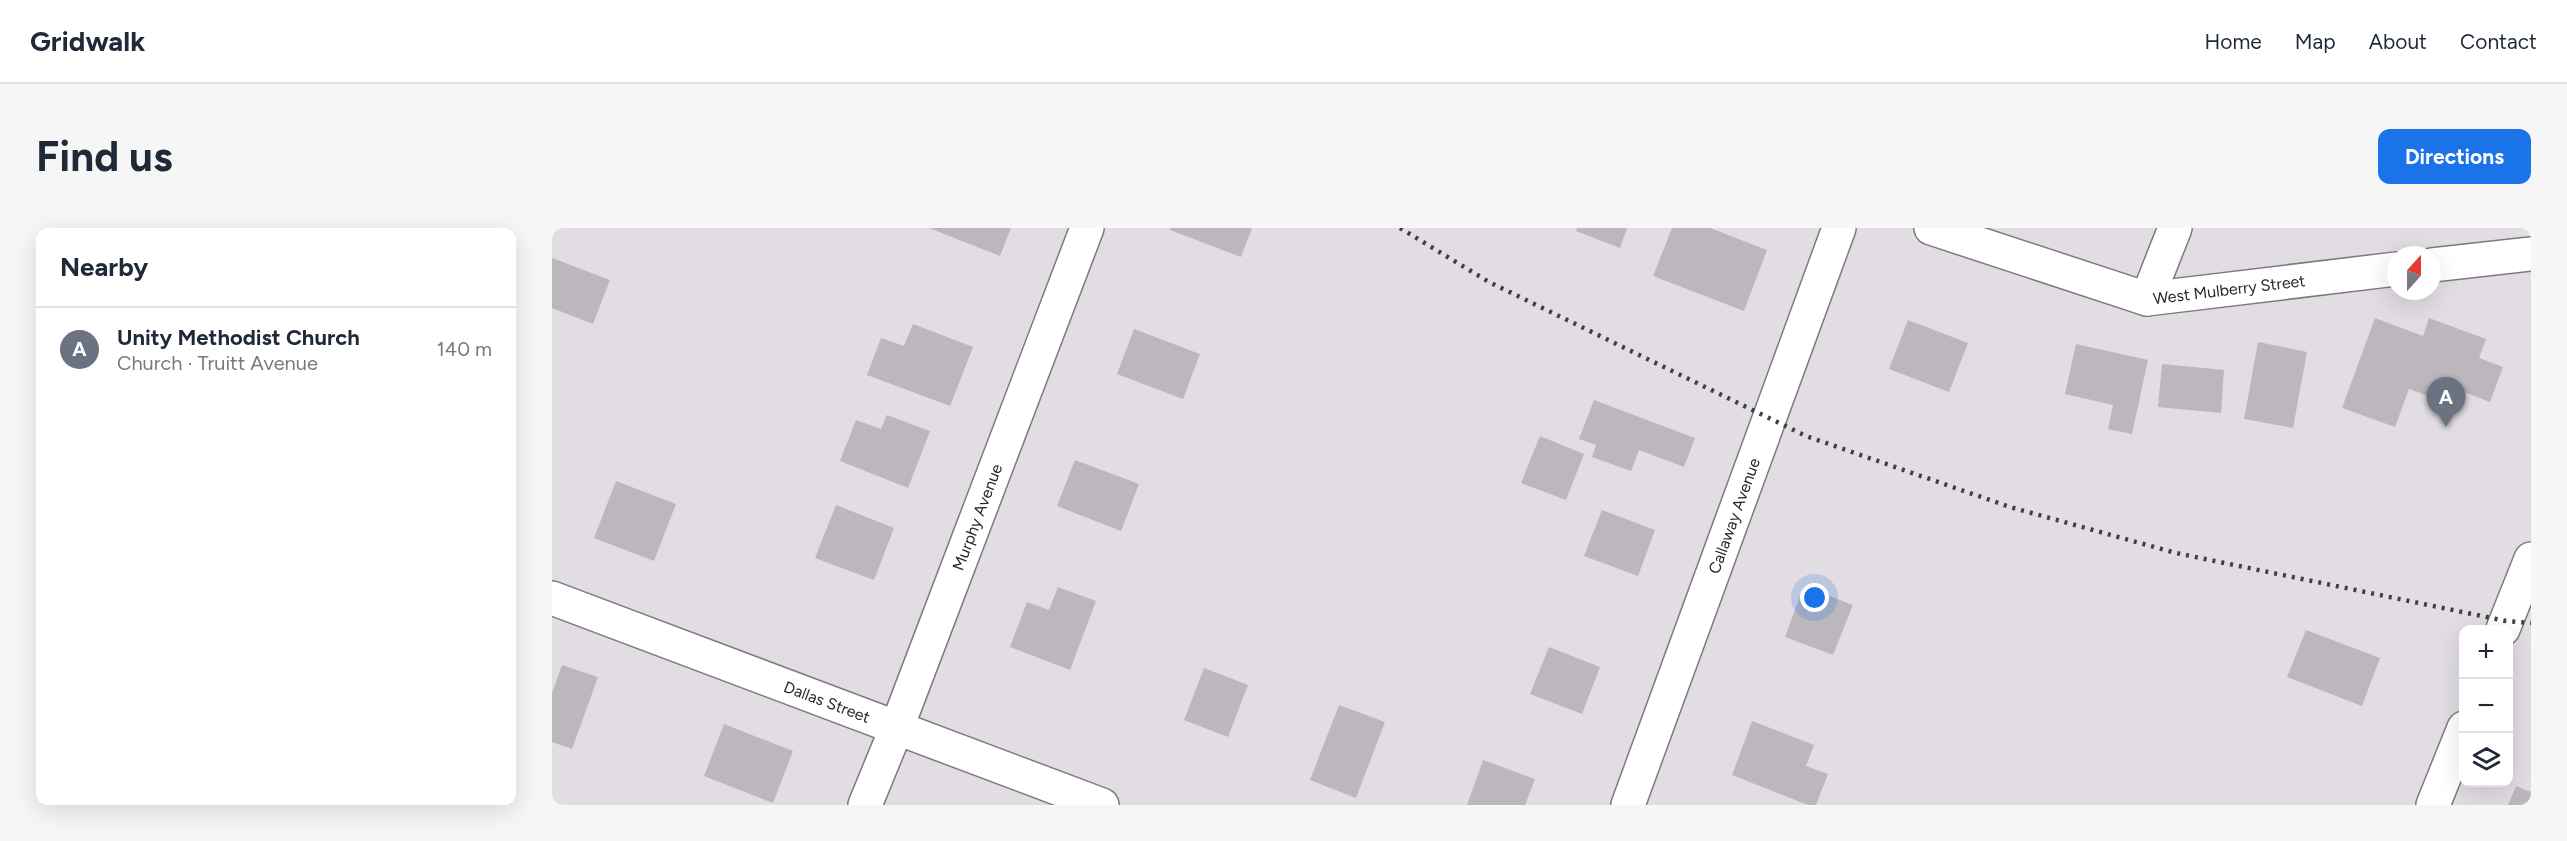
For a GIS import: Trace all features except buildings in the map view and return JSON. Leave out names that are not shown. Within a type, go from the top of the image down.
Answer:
[{"type":"street","name":"Murphy Avenue","points":[[865,805],[897,727],[1087,228]]},
{"type":"street","name":"Callaway Avenue","points":[[1628,805],[1839,228]]},
{"type":"street","name":"West Mulberry Street","points":[[1931,228],[2147,299],[2387,271]]},
{"type":"street","points":[[2147,299],[2175,228]]},
{"type":"street","points":[[2441,264],[2531,254]]},
{"type":"street","points":[[2505,625],[2531,559]]},
{"type":"street","name":"Dallas Street","points":[[552,598],[1102,805]]},
{"type":"street","points":[[2433,805],[2461,733]]},
{"type":"railway","points":[[1400,228],[1489,282],[1806,436],[2010,507],[2176,553],[2506,621],[2531,623]]},
{"type":"place","name":"Unity Methodist Church","points":[[2446,427]]}]
